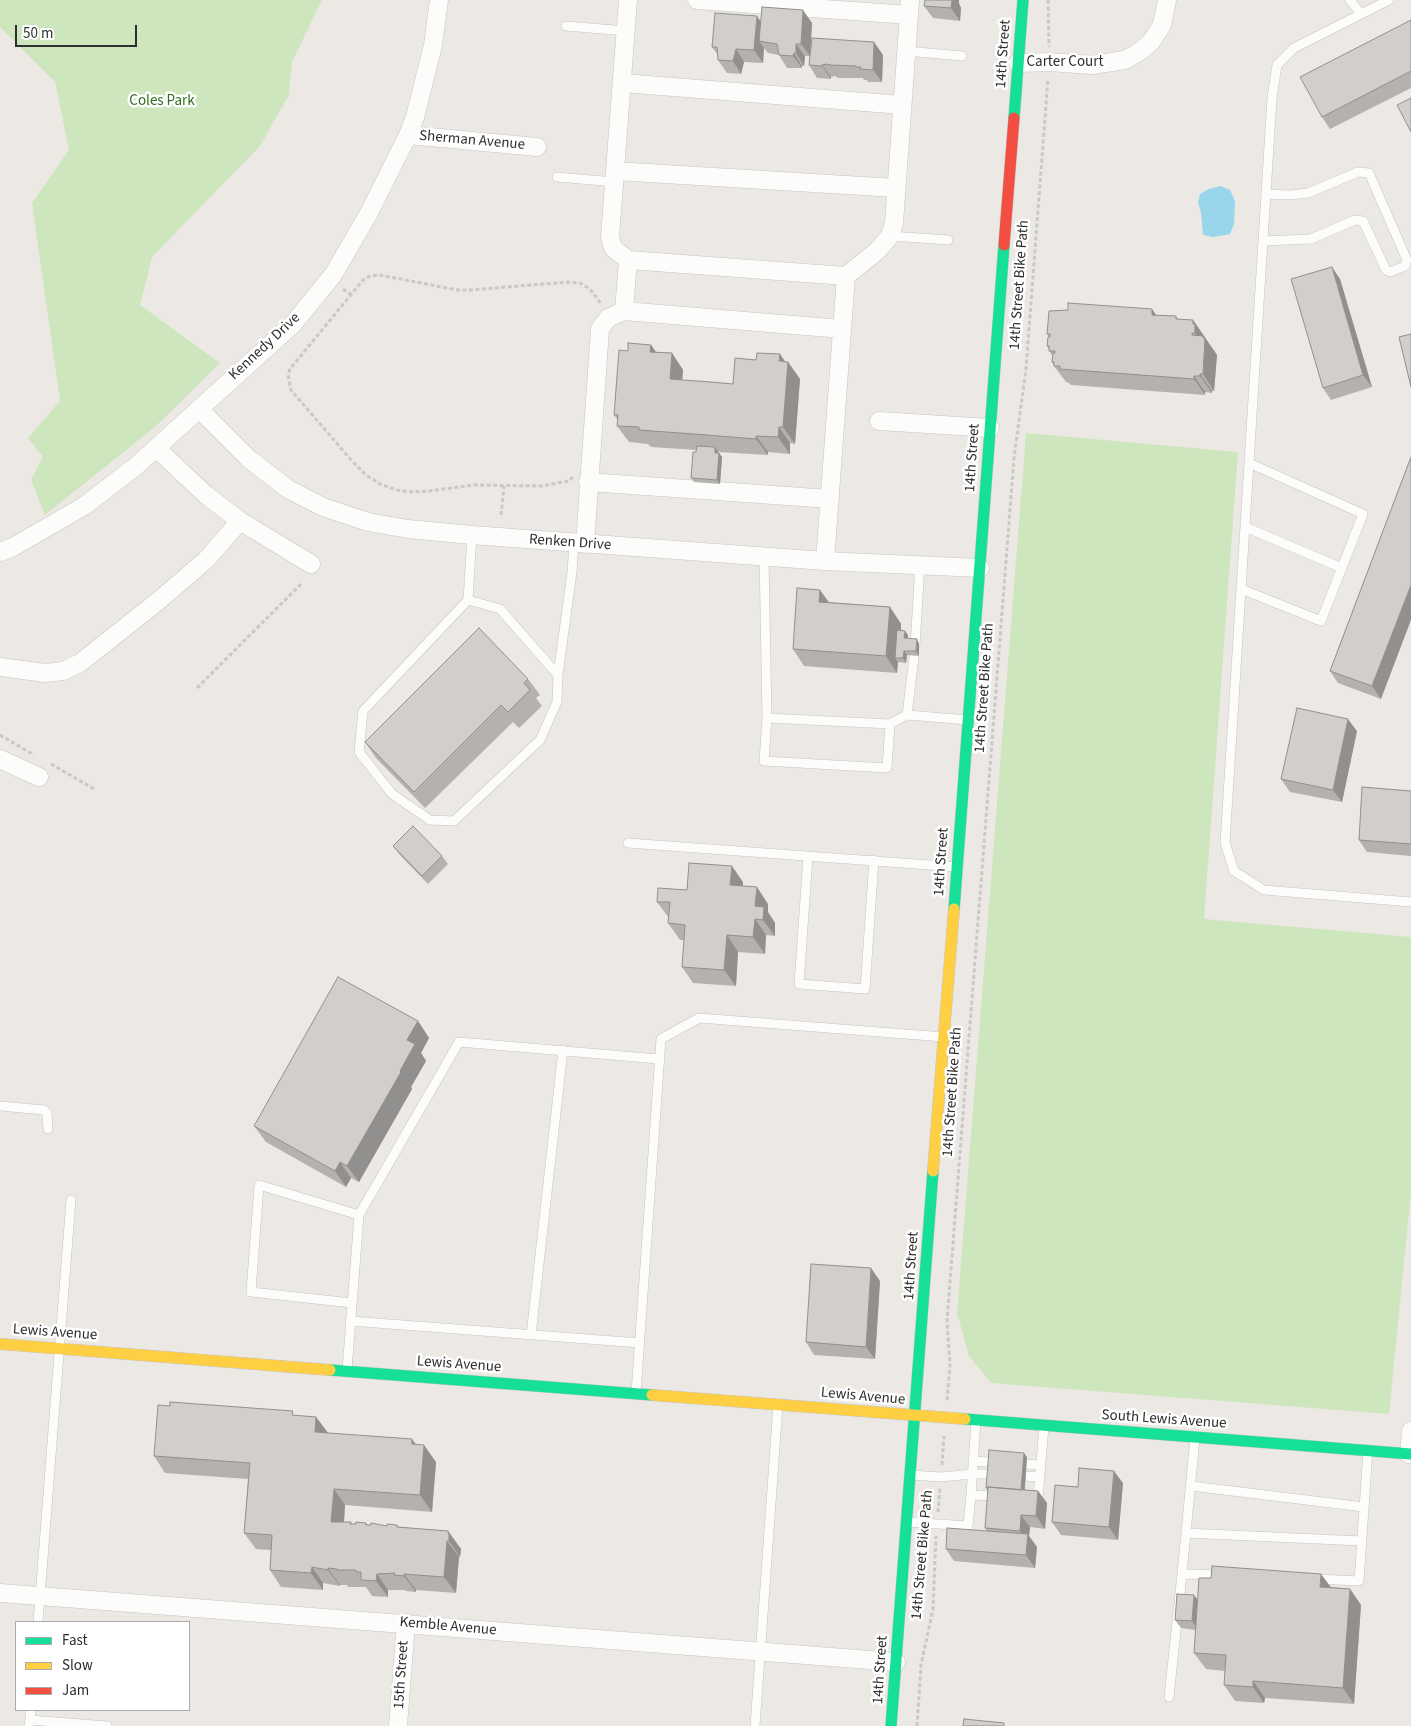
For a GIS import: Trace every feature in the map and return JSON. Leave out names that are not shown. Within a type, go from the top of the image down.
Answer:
[{"type":"street","name":"Kennedy Drive","points":[[0,552],[13,547],[84,506],[135,467],[294,324],[333,275],[369,213],[415,117],[433,45],[439,0]]},
{"type":"street","points":[[628,0],[610,237],[613,248],[628,260],[846,276],[877,251],[890,236],[894,223],[910,7],[696,0]]},
{"type":"street","name":"14th Street","points":[[892,1726],[1022,0]]},
{"type":"street","name":"Carter Court","points":[[1018,63],[1049,62],[1092,65],[1124,60],[1139,52],[1151,42],[1162,25],[1167,0]]},
{"type":"street","points":[[622,83],[902,105]]},
{"type":"street","name":"Sherman Avenue","points":[[408,135],[536,147]]},
{"type":"street","points":[[615,176],[896,188]]},
{"type":"street","points":[[624,311],[628,260]]},
{"type":"street","points":[[825,561],[846,276]]},
{"type":"street","points":[[579,543],[582,479],[600,329],[608,318],[624,311],[842,329]]},
{"type":"street","name":"Renken Drive","points":[[198,409],[249,459],[288,489],[322,507],[368,522],[408,529],[472,536],[825,561],[980,568]]},
{"type":"street","points":[[879,421],[990,428]]},
{"type":"street","points":[[156,448],[206,495],[240,521],[311,564]]},
{"type":"street","points":[[582,479],[830,498]]},
{"type":"street","points":[[0,667],[45,672],[63,671],[80,663],[157,602],[206,560],[240,521]]},
{"type":"street","points":[[0,759],[39,777]]},
{"type":"street","name":"Lewis Avenue","points":[[0,1344],[916,1416]]},
{"type":"street","name":"South Lewis Avenue","points":[[916,1416],[1410,1454]]},
{"type":"street","points":[[1410,1454],[1411,1431]]},
{"type":"street","name":"Kemble Avenue","points":[[0,1593],[896,1662]]},
{"type":"street","name":"15th Street","points":[[398,1726],[406,1623]]},
{"type":"lane","points":[[1350,0],[1361,14]]},
{"type":"lane","points":[[1389,0],[1294,48],[1277,65],[1272,98],[1225,843],[1234,871],[1264,890],[1411,902]]},
{"type":"lane","points":[[566,26],[626,31]]},
{"type":"lane","points":[[906,51],[962,56]]},
{"type":"lane","points":[[1263,241],[1311,238],[1355,220],[1363,221],[1386,270],[1390,272],[1405,266],[1407,260],[1369,173],[1358,172],[1308,193],[1290,195],[1266,194]]},
{"type":"lane","points":[[557,177],[615,176]]},
{"type":"lane","points":[[890,236],[948,240]]},
{"type":"lane","points":[[1241,589],[1321,621],[1364,514],[1249,464]]},
{"type":"lane","points":[[1245,527],[1342,568]]},
{"type":"lane","points":[[472,536],[468,600],[363,711],[359,752],[392,794],[430,820],[454,821],[540,740],[557,702],[558,675],[572,572],[579,543]]},
{"type":"lane","points":[[764,556],[767,718],[764,761],[887,768],[890,724]]},
{"type":"lane","points":[[915,646],[920,564]]},
{"type":"lane","points":[[468,600],[500,609],[558,675]]},
{"type":"lane","points":[[907,715],[914,657]]},
{"type":"lane","points":[[767,718],[890,724],[907,715],[968,720]]},
{"type":"lane","points":[[628,843],[957,867]]},
{"type":"lane","points":[[808,856],[799,984],[865,989],[874,860]]},
{"type":"lane","points":[[636,1394],[661,1039],[699,1018],[944,1037]]},
{"type":"lane","points":[[347,1371],[359,1215],[459,1042],[660,1058]]},
{"type":"lane","points":[[532,1335],[563,1050]]},
{"type":"lane","points":[[0,1106],[44,1110],[48,1113],[48,1129]]},
{"type":"lane","points":[[352,1304],[251,1292],[259,1185],[359,1215]]},
{"type":"lane","points":[[38,1621],[71,1200]]},
{"type":"lane","points":[[350,1321],[640,1343]]},
{"type":"lane","points":[[755,1726],[778,1404]]},
{"type":"lane","points":[[907,1522],[968,1526],[976,1420]]},
{"type":"lane","points":[[1029,1498],[1038,1498],[1044,1426]]},
{"type":"lane","points":[[1168,1697],[1196,1437]]},
{"type":"lane","points":[[1310,1579],[1359,1581],[1368,1450]]},
{"type":"lane","points":[[973,1461],[988,1462]]},
{"type":"lane","points":[[1023,1464],[1041,1465]]},
{"type":"lane","points":[[911,1475],[941,1478],[987,1474]]},
{"type":"lane","points":[[1022,1476],[1040,1477]]},
{"type":"lane","points":[[1191,1486],[1364,1507]]},
{"type":"lane","points":[[971,1495],[1010,1497]]},
{"type":"lane","points":[[1186,1533],[1362,1541]]},
{"type":"lane","points":[[1182,1574],[1231,1576]]},
{"type":"lane","points":[[30,1723],[107,1726]]},
{"type":"path","name":"14th Street Bike Path","points":[[949,1379],[947,1312],[1014,458],[1026,369],[1044,104],[1049,62],[1048,0]]},
{"type":"path","points":[[582,479],[542,486],[474,485],[413,492],[396,490],[380,484],[366,475],[352,462],[291,390],[288,375],[290,369],[363,280],[370,276],[380,275],[458,290],[568,282],[580,284],[590,289],[604,307]]},
{"type":"path","points":[[344,289],[352,295]]},
{"type":"path","points":[[501,515],[504,486]]},
{"type":"path","points":[[196,688],[302,583]]},
{"type":"path","name":"14th Street Bike Path","points":[[917,1726],[921,1665],[933,1610],[943,1446]]},
{"type":"green space","name":"Coles Park","points":[[0,0],[322,0],[292,62],[289,95],[260,146],[152,257],[140,305],[220,363],[155,427],[45,515],[31,480],[43,457],[28,438],[60,401],[32,203],[69,150],[55,82],[0,27]]},
{"type":"green space","points":[[1026,433],[1238,452],[1204,919],[1411,937],[1411,1192],[1389,1414],[991,1383],[969,1356],[957,1313]]},
{"type":"water","points":[[1220,186],[1230,190],[1235,201],[1234,224],[1230,234],[1213,237],[1203,235],[1198,202],[1200,194]]},
{"type":"building","points":[[925,0],[952,0],[951,8],[924,6]]},
{"type":"building","points":[[762,7],[803,10],[801,44],[796,44],[796,53],[793,56],[779,55],[777,44],[759,41]]},
{"type":"building","points":[[715,13],[757,16],[754,50],[736,49],[733,61],[718,60],[717,47],[712,47]]},
{"type":"building","points":[[1411,20],[1411,71],[1322,117],[1300,77]]},
{"type":"building","points":[[812,38],[874,42],[873,70],[860,69],[861,67],[856,66],[809,65]]},
{"type":"building","points":[[1411,98],[1411,132],[1397,105]]},
{"type":"building","points":[[1332,267],[1363,375],[1323,388],[1291,279]]},
{"type":"building","points":[[1068,303],[1152,309],[1152,315],[1176,316],[1176,319],[1193,320],[1195,333],[1192,333],[1192,335],[1205,338],[1203,374],[1194,376],[1194,379],[1060,369],[1060,366],[1054,366],[1054,362],[1052,362],[1055,351],[1049,351],[1049,346],[1047,346],[1048,337],[1050,337],[1050,334],[1047,334],[1049,311],[1068,310]]},
{"type":"building","points":[[1411,334],[1411,387],[1399,337]]},
{"type":"building","points":[[628,343],[651,345],[650,352],[672,353],[670,379],[733,384],[735,358],[756,360],[757,353],[780,354],[779,361],[788,362],[783,427],[779,427],[778,437],[756,436],[756,439],[639,430],[639,427],[617,426],[618,415],[614,415],[619,350],[628,351]]},
{"type":"building","points":[[697,446],[715,447],[715,453],[719,453],[717,480],[691,478],[693,452],[696,452]]},
{"type":"building","points":[[1411,457],[1411,585],[1372,686],[1330,671]]},
{"type":"building","points":[[797,588],[820,590],[819,602],[890,607],[886,656],[793,649]]},
{"type":"building","points":[[479,628],[528,679],[524,683],[530,690],[508,712],[501,705],[414,792],[365,742]]},
{"type":"building","points":[[897,630],[905,631],[904,638],[917,639],[916,651],[904,651],[903,658],[895,658]]},
{"type":"building","points":[[1297,708],[1348,719],[1333,790],[1281,779]]},
{"type":"building","points":[[1362,787],[1411,791],[1411,844],[1359,840]]},
{"type":"building","points":[[413,826],[442,856],[422,876],[393,846]]},
{"type":"building","points":[[689,863],[732,866],[730,885],[757,887],[755,906],[764,907],[763,920],[755,919],[753,937],[727,935],[724,970],[682,967],[685,925],[668,923],[670,902],[657,902],[658,888],[687,890]]},
{"type":"building","points":[[338,977],[418,1021],[407,1040],[415,1044],[401,1072],[347,1166],[340,1162],[335,1171],[254,1126]]},
{"type":"building","points":[[811,1264],[871,1268],[866,1347],[806,1342]]},
{"type":"building","points":[[170,1402],[293,1411],[292,1415],[316,1417],[315,1432],[412,1439],[412,1444],[424,1445],[420,1495],[334,1489],[331,1522],[351,1522],[350,1524],[356,1524],[356,1522],[366,1523],[366,1525],[371,1525],[371,1523],[387,1526],[387,1524],[397,1525],[397,1527],[448,1531],[449,1541],[447,1541],[444,1577],[404,1574],[404,1576],[394,1575],[395,1573],[377,1574],[376,1581],[361,1580],[361,1572],[356,1572],[356,1570],[328,1568],[328,1570],[312,1567],[311,1573],[270,1570],[272,1535],[244,1533],[250,1463],[154,1456],[158,1405],[170,1406]]},
{"type":"building","points":[[989,1450],[1024,1453],[1021,1490],[986,1488]]},
{"type":"building","points":[[1079,1468],[1114,1471],[1109,1527],[1052,1522],[1055,1485],[1078,1487]]},
{"type":"building","points":[[988,1487],[1038,1491],[1036,1516],[1021,1515],[1020,1531],[985,1528]]},
{"type":"building","points":[[947,1528],[1028,1534],[1026,1555],[946,1549]]},
{"type":"building","points":[[1212,1566],[1321,1574],[1320,1587],[1350,1589],[1343,1688],[1253,1681],[1253,1687],[1224,1685],[1226,1655],[1194,1653],[1199,1578],[1211,1578]]},
{"type":"building","points":[[1177,1594],[1194,1595],[1192,1621],[1175,1620]]},
{"type":"building","points":[[964,1719],[1004,1723],[1004,1726],[963,1726]]},
{"type":"traffic: fast","points":[[1014,118],[1023,0]]},
{"type":"traffic: fast","points":[[954,909],[1004,245]]},
{"type":"traffic: fast","points":[[891,1726],[933,1171]]},
{"type":"traffic: fast","points":[[330,1370],[652,1395]]},
{"type":"traffic: fast","points":[[965,1419],[1411,1454]]},
{"type":"traffic: slow","points":[[933,1171],[954,909]]},
{"type":"traffic: slow","points":[[0,1344],[330,1370]]},
{"type":"traffic: slow","points":[[652,1395],[965,1419]]},
{"type":"traffic: jam","points":[[1004,245],[1014,118]]}]
